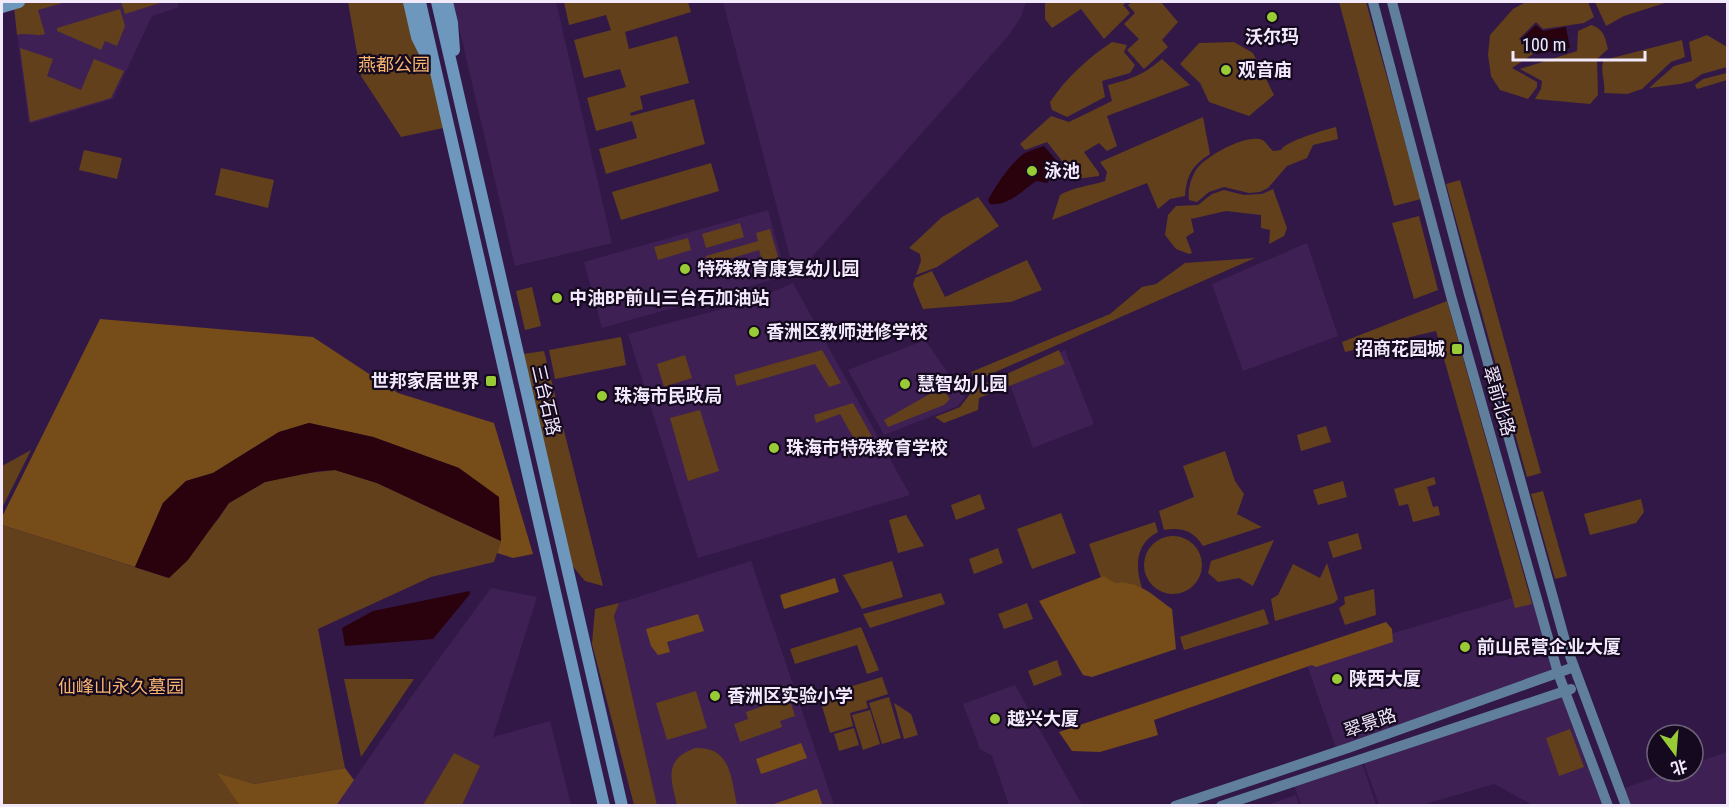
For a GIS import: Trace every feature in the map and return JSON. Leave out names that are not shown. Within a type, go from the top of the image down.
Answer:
[{"type":"main road","points":[[2,7],[20,2]]},
{"type":"main road","points":[[409,2],[417,37],[437,77]]},
{"type":"main road","name":"三台石路","points":[[420,2],[604,806]]},
{"type":"main road","name":"三台石路","points":[[437,2],[622,806]]},
{"type":"main road","points":[[447,2],[452,23],[457,90]]},
{"type":"main road","name":"翠前北路","points":[[1373,2],[1451,296],[1558,673],[1608,806]]},
{"type":"main road","name":"翠前北路","points":[[1392,2],[1468,291],[1574,668],[1626,806]]},
{"type":"main road","name":"翠景路","points":[[1175,806],[1574,668]]},
{"type":"main road","name":"翠景路","points":[[1221,806],[1581,687]]},
{"type":"shaded area","points":[[20,2],[177,2],[179,7],[152,16],[113,99],[29,124],[13,4]]},
{"type":"shaded area","points":[[453,2],[556,2],[612,243],[515,266]]},
{"type":"shaded area","points":[[723,2],[1026,2],[1021,17],[1009,35],[795,276]]},
{"type":"shaded area","points":[[1536,25],[1543,31],[1566,27],[1570,48],[1536,54],[1521,39]]},
{"type":"shaded area","name":"泳池","points":[[1044,146],[1061,166],[1047,183],[1036,181],[1003,203],[990,204],[988,200],[1015,162],[1025,153]]},
{"type":"shaded area","name":"特殊教育康复幼儿园","points":[[768,210],[786,276],[602,328],[584,262]]},
{"type":"shaded area","points":[[1307,243],[1338,336],[1243,371],[1212,284]]},
{"type":"shaded area","name":"珠海市特殊教育学校","points":[[793,283],[910,495],[698,558],[628,334],[752,301]]},
{"type":"shaded area","points":[[100,319],[313,337],[398,393],[494,423],[533,554],[513,558],[497,553],[501,541],[459,468],[373,437],[309,423],[279,432],[213,473],[186,481],[163,503],[135,567],[2,525],[2,517]]},
{"type":"shaded area","name":"慧智幼儿园","points":[[925,340],[965,397],[958,406],[884,435],[848,370]]},
{"type":"shaded area","points":[[1065,350],[1094,424],[1033,448],[1007,376]]},
{"type":"shaded area","points":[[309,423],[373,437],[459,468],[499,497],[501,541],[377,483],[335,470],[319,471],[265,482],[229,503],[188,560],[169,578],[135,567],[163,503],[186,481],[213,473],[279,432]]},
{"type":"shaded area","name":"香洲区实验小学","points":[[751,561],[834,805],[657,805],[614,615],[619,603]]},
{"type":"shaded area","points":[[1104,576],[1116,582],[1142,588],[1172,609],[1176,649],[1092,677],[1083,675],[1039,601]]},
{"type":"shaded area","points":[[835,578],[839,592],[784,609],[780,595]]},
{"type":"shaded area","points":[[491,588],[537,597],[493,737],[550,721],[571,805],[336,806],[411,697]]},
{"type":"shaded area","points":[[470,591],[470,594],[433,639],[345,646],[342,628],[373,611]]},
{"type":"shaded area","points":[[1533,592],[1555,672],[1336,748],[1305,659]]},
{"type":"shaded area","points":[[698,614],[704,631],[667,642],[670,652],[658,655],[651,646],[646,629]]},
{"type":"shaded area","points":[[1386,622],[1392,629],[1393,642],[1316,667],[1312,665],[1154,720],[1158,735],[1100,752],[1072,751],[1059,732]]},
{"type":"shaded area","points":[[1015,685],[1082,805],[1009,805],[992,756],[980,749],[963,704]]},
{"type":"shaded area","points":[[1562,697],[1602,805],[1533,805],[1494,784],[1422,805],[1379,805],[1364,763]]},
{"type":"shaded area","points":[[801,743],[807,758],[761,774],[756,759]]},
{"type":"shaded area","points":[[1727,752],[1727,805],[1628,805],[1622,789],[1645,781],[1645,783],[1705,783],[1705,760]]},
{"type":"shaded area","points":[[1362,763],[1376,805],[1301,805],[1294,785]]},
{"type":"shaded area","points":[[345,768],[354,780],[336,806],[239,805],[217,773],[254,784]]},
{"type":"shaded area","points":[[817,789],[822,804],[771,805]]},
{"type":"shaded area","points":[[1296,795],[1299,805],[1267,805]]},
{"type":"green space","points":[[25,2],[66,2],[38,10],[45,34],[17,35],[14,5]]},
{"type":"green space","points":[[121,2],[163,2],[125,14]]},
{"type":"green space","name":"燕都公园","points":[[348,2],[408,2],[437,77],[448,127],[401,137],[361,76]]},
{"type":"green space","points":[[564,2],[688,2],[691,12],[625,32],[629,49],[677,36],[689,83],[640,96],[643,109],[630,113],[631,116],[694,99],[705,144],[606,174],[599,149],[637,138],[632,121],[596,131],[587,98],[626,87],[620,69],[584,78],[574,40],[611,30],[606,15],[569,25]]},
{"type":"green space","points":[[1045,2],[1127,2],[1123,5],[1130,13],[1104,39],[1081,9],[1052,28],[1045,19]]},
{"type":"green space","points":[[1132,2],[1161,2],[1178,22],[1162,40],[1168,47],[1144,69],[1127,50],[1139,39],[1124,24],[1135,13],[1128,5]]},
{"type":"green space","points":[[1339,2],[1366,2],[1421,199],[1394,206]]},
{"type":"green space","points":[[1526,2],[1588,2],[1594,17],[1584,23],[1543,29],[1536,22],[1519,39],[1533,54],[1512,68],[1537,82],[1537,87],[1528,99],[1500,90],[1491,76],[1488,55],[1490,35],[1513,9]]},
{"type":"green space","points":[[1595,2],[1668,2],[1624,16],[1606,26]]},
{"type":"green space","points":[[120,9],[125,26],[117,46],[105,41],[101,50],[57,31],[57,28]]},
{"type":"green space","points":[[1591,25],[1601,31],[1608,49],[1597,59],[1598,95],[1590,104],[1535,99],[1541,89],[1542,81],[1520,69],[1577,51],[1578,31]]},
{"type":"green space","points":[[1707,35],[1727,47],[1727,67],[1702,74],[1692,81],[1649,88],[1674,66],[1692,61],[1689,42]]},
{"type":"green space","points":[[1682,40],[1685,57],[1671,62],[1642,89],[1627,94],[1604,93],[1602,68],[1604,60]]},
{"type":"green space","points":[[1112,42],[1127,45],[1124,52],[1135,65],[1130,73],[1102,81],[1105,97],[1067,117],[1052,110],[1050,102],[1063,84],[1086,61]]},
{"type":"green space","points":[[1234,42],[1253,53],[1274,95],[1249,116],[1209,102],[1200,83],[1180,64],[1199,43]]},
{"type":"green space","points":[[20,48],[53,59],[47,76],[81,90],[94,59],[124,71],[111,98],[30,122]]},
{"type":"green space","points":[[1162,59],[1190,85],[1107,116],[1117,146],[1107,151],[1099,143],[1084,152],[1099,176],[1076,179],[1047,142],[1025,150],[1020,144],[1051,116],[1069,122],[1112,101],[1108,85],[1137,76]]},
{"type":"green space","points":[[1727,73],[1727,80],[1697,89],[1695,85],[1703,79]]},
{"type":"green space","points":[[1203,117],[1210,154],[1192,171],[1187,182],[1185,196],[1170,199],[1158,209],[1147,183],[1052,220],[1060,195],[1076,188],[1105,181],[1107,172],[1100,162]]},
{"type":"green space","points":[[1336,127],[1338,139],[1313,145],[1307,158],[1287,166],[1268,188],[1260,192],[1249,193],[1224,187],[1209,192],[1197,202],[1189,200],[1189,186],[1197,168],[1228,147],[1245,140],[1259,139],[1273,151],[1281,150],[1297,140]]},
{"type":"green space","points":[[84,150],[122,158],[117,179],[79,170]]},
{"type":"green space","points":[[711,163],[719,191],[621,220],[612,192]]},
{"type":"green space","points":[[221,168],[274,180],[268,208],[215,195]]},
{"type":"green space","points":[[1460,180],[1541,473],[1527,477],[1446,184]]},
{"type":"green space","points":[[1273,189],[1287,228],[1284,236],[1269,244],[1270,230],[1261,228],[1261,215],[1226,211],[1191,219],[1194,232],[1186,237],[1192,253],[1176,249],[1165,235],[1168,215],[1176,206],[1198,205],[1212,194],[1224,190],[1244,195],[1262,194]]},
{"type":"green space","points":[[978,197],[999,226],[937,267],[916,275],[921,261],[920,254],[909,248],[942,217]]},
{"type":"green space","points":[[1419,216],[1438,290],[1414,299],[1392,223]]},
{"type":"green space","points":[[740,223],[744,237],[706,248],[702,234]]},
{"type":"green space","points":[[770,229],[782,271],[771,274],[767,260],[762,261],[759,250],[709,265],[706,256],[758,241],[756,233]]},
{"type":"green space","points":[[688,238],[691,250],[658,260],[654,247]]},
{"type":"green space","points":[[1255,258],[975,381],[971,372],[1110,314],[1142,287],[1156,284],[1185,263]]},
{"type":"green space","points":[[1027,260],[1042,290],[1011,302],[923,309],[913,285],[915,278],[932,271],[945,297]]},
{"type":"green space","points":[[532,287],[541,326],[525,330],[516,291]]},
{"type":"green space","points":[[1447,301],[1532,604],[1515,608],[1436,331],[1345,352],[1342,342]]},
{"type":"green space","points":[[621,337],[626,365],[555,379],[549,350]]},
{"type":"green space","points":[[822,350],[841,383],[829,387],[815,364],[737,386],[734,375]]},
{"type":"green space","points":[[1059,350],[1065,364],[979,398],[978,410],[944,423],[935,417],[960,407],[974,389]]},
{"type":"green space","points":[[544,351],[603,586],[585,581],[570,563],[523,354]]},
{"type":"green space","points":[[685,355],[692,378],[664,387],[657,364]]},
{"type":"green space","points":[[942,387],[950,399],[944,405],[888,427],[884,420]]},
{"type":"green space","points":[[853,403],[878,447],[851,455],[840,454],[857,444],[840,414],[816,423],[814,415]]},
{"type":"green space","points":[[700,410],[719,471],[688,481],[670,418]]},
{"type":"green space","points":[[1326,426],[1331,442],[1301,451],[1297,435]]},
{"type":"green space","points":[[31,450],[2,508],[2,466]]},
{"type":"green space","points":[[1225,451],[1235,481],[1244,494],[1237,514],[1262,527],[1203,546],[1191,533],[1176,529],[1164,530],[1159,511],[1194,497],[1183,466]]},
{"type":"green space","name":"仙峰山永久墓园","points":[[335,470],[377,483],[501,541],[494,562],[431,577],[318,629],[345,768],[254,784],[218,774],[239,805],[2,806],[2,525],[169,578],[229,503],[265,482],[301,474]]},
{"type":"green space","points":[[1434,477],[1436,484],[1427,487],[1433,507],[1438,506],[1440,515],[1413,522],[1408,504],[1399,506],[1394,489]]},
{"type":"green space","points":[[1343,481],[1347,497],[1318,505],[1313,490]]},
{"type":"green space","points":[[1543,491],[1567,576],[1555,579],[1531,494]]},
{"type":"green space","points":[[980,494],[985,509],[956,520],[951,505]]},
{"type":"green space","points":[[1641,499],[1644,512],[1636,523],[1590,535],[1584,514]]},
{"type":"green space","points":[[1061,513],[1076,553],[1032,569],[1017,529]]},
{"type":"green space","points":[[906,515],[924,546],[898,553],[889,520]]},
{"type":"green space","points":[[1155,522],[1158,532],[1145,543],[1139,556],[1138,572],[1142,588],[1101,578],[1089,544]]},
{"type":"green space","points":[[1358,533],[1362,549],[1333,558],[1328,542]]},
{"type":"green space","points":[[1173,536],[1184,538],[1197,549],[1202,565],[1200,576],[1189,589],[1173,594],[1162,592],[1149,581],[1144,565],[1146,554],[1157,541]]},
{"type":"green space","points":[[1274,540],[1253,586],[1239,578],[1218,582],[1208,573],[1211,561]]},
{"type":"green space","points":[[998,548],[1003,563],[974,574],[969,559]]},
{"type":"green space","points":[[892,561],[903,597],[862,609],[843,575]]},
{"type":"green space","points":[[1327,563],[1338,599],[1334,603],[1275,621],[1271,599],[1278,595],[1293,564],[1320,578]]},
{"type":"green space","points":[[1374,589],[1376,615],[1345,625],[1339,608],[1345,604],[1344,597]]},
{"type":"green space","points":[[941,593],[945,604],[870,628],[863,614]]},
{"type":"green space","points":[[619,603],[614,616],[657,805],[634,805],[592,644],[595,609]]},
{"type":"green space","points":[[1027,603],[1033,619],[1004,629],[998,614]]},
{"type":"green space","points":[[1264,609],[1269,624],[1184,650],[1180,637]]},
{"type":"green space","points":[[861,627],[879,670],[867,674],[857,645],[795,664],[790,649]]},
{"type":"green space","points":[[1057,660],[1062,675],[1034,686],[1028,671]]},
{"type":"green space","points":[[882,677],[888,694],[866,701],[868,708],[850,713],[853,726],[830,733],[819,696]]},
{"type":"green space","points":[[344,679],[414,679],[361,757]]},
{"type":"green space","points":[[696,691],[707,728],[667,740],[656,703]]},
{"type":"green space","points":[[789,697],[795,716],[780,721],[782,727],[740,742],[734,724],[748,719],[746,712]]},
{"type":"green space","points":[[889,697],[901,738],[882,744],[869,703]]},
{"type":"green space","points":[[894,703],[911,714],[918,735],[904,739]]},
{"type":"green space","points":[[870,710],[880,744],[863,750],[852,715]]},
{"type":"green space","points":[[854,728],[859,745],[839,751],[834,734]]},
{"type":"green space","points":[[1570,729],[1584,767],[1559,776],[1546,738]]},
{"type":"green space","points":[[695,748],[716,752],[723,758],[731,775],[737,805],[677,805],[672,779],[674,764],[678,758]]},
{"type":"green space","points":[[454,753],[480,766],[462,805],[423,805]]},
{"type":"place","name":"沃尔玛","points":[[1272,17]]},
{"type":"place","name":"观音庙","points":[[1226,70]]},
{"type":"place","name":"泳池","points":[[1032,171]]},
{"type":"place","name":"特殊教育康复幼儿园","points":[[685,269]]},
{"type":"place","name":"中油BP前山三台石加油站","points":[[557,298]]},
{"type":"place","name":"香洲区教师进修学校","points":[[754,332]]},
{"type":"place","name":"招商花园城","points":[[1457,349]]},
{"type":"place","name":"世邦家居世界","points":[[491,381]]},
{"type":"place","name":"慧智幼儿园","points":[[905,384]]},
{"type":"place","name":"珠海市民政局","points":[[602,396]]},
{"type":"place","name":"珠海市特殊教育学校","points":[[774,448]]},
{"type":"place","name":"前山民营企业大厦","points":[[1465,647]]},
{"type":"place","name":"陕西大厦","points":[[1337,679]]},
{"type":"place","name":"香洲区实验小学","points":[[715,696]]},
{"type":"place","name":"越兴大厦","points":[[995,719]]}]
